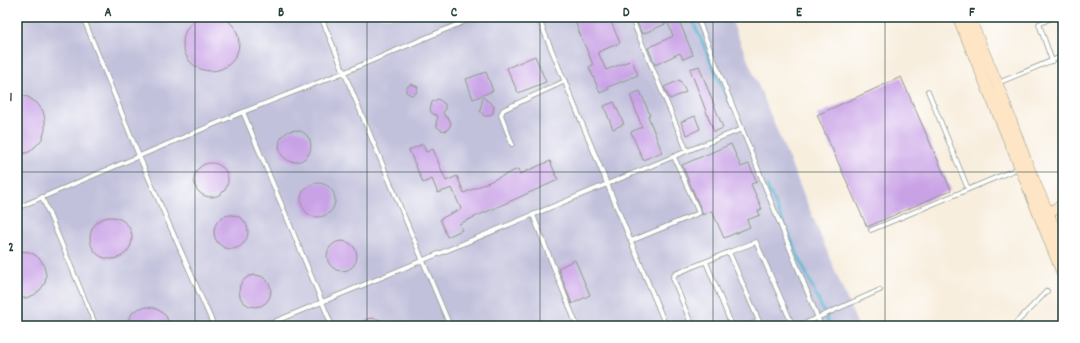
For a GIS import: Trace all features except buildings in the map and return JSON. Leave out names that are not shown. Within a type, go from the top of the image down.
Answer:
[{"type":"main road","points":[[958,17],[992,86]]},
{"type":"main road","points":[[969,17],[992,86],[1044,215],[1054,225],[1063,248]]},
{"type":"main road","points":[[1044,215],[1063,205]]},
{"type":"main road","points":[[1054,225],[1063,275]]},
{"type":"lane","points":[[83,17],[139,156],[214,326]]},
{"type":"lane","points":[[321,17],[450,326]]},
{"type":"lane","points":[[456,17],[459,24]]},
{"type":"lane","points":[[17,208],[243,112],[345,72],[475,17]]},
{"type":"lane","points":[[538,17],[666,326]]},
{"type":"lane","points":[[631,17],[687,151]]},
{"type":"lane","points":[[697,17],[821,326]]},
{"type":"lane","points":[[1052,61],[1039,24],[1053,17]]},
{"type":"lane","points":[[992,86],[1063,56]]},
{"type":"lane","points":[[512,144],[501,115],[503,110],[565,81]]},
{"type":"lane","points":[[928,91],[968,189]]},
{"type":"lane","points":[[243,112],[332,326]]},
{"type":"lane","points":[[264,326],[742,129]]},
{"type":"lane","points":[[631,241],[699,213],[674,156]]},
{"type":"lane","points":[[871,230],[1024,165]]},
{"type":"lane","points":[[42,197],[96,326]]},
{"type":"lane","points":[[533,215],[577,326]]},
{"type":"lane","points":[[692,326],[673,278],[675,274],[756,242],[793,326]]},
{"type":"lane","points":[[729,252],[761,326]]},
{"type":"lane","points":[[706,262],[732,326]]},
{"type":"lane","points":[[799,326],[880,290]]},
{"type":"lane","points":[[1013,326],[1047,291]]},
{"type":"lane","points":[[747,326],[758,321]]},
{"type":"shaded area","points":[[17,17],[730,17],[858,326],[17,326]]},
{"type":"waterway","points":[[691,17],[729,103]]},
{"type":"waterway","points":[[767,186],[830,326]]}]
